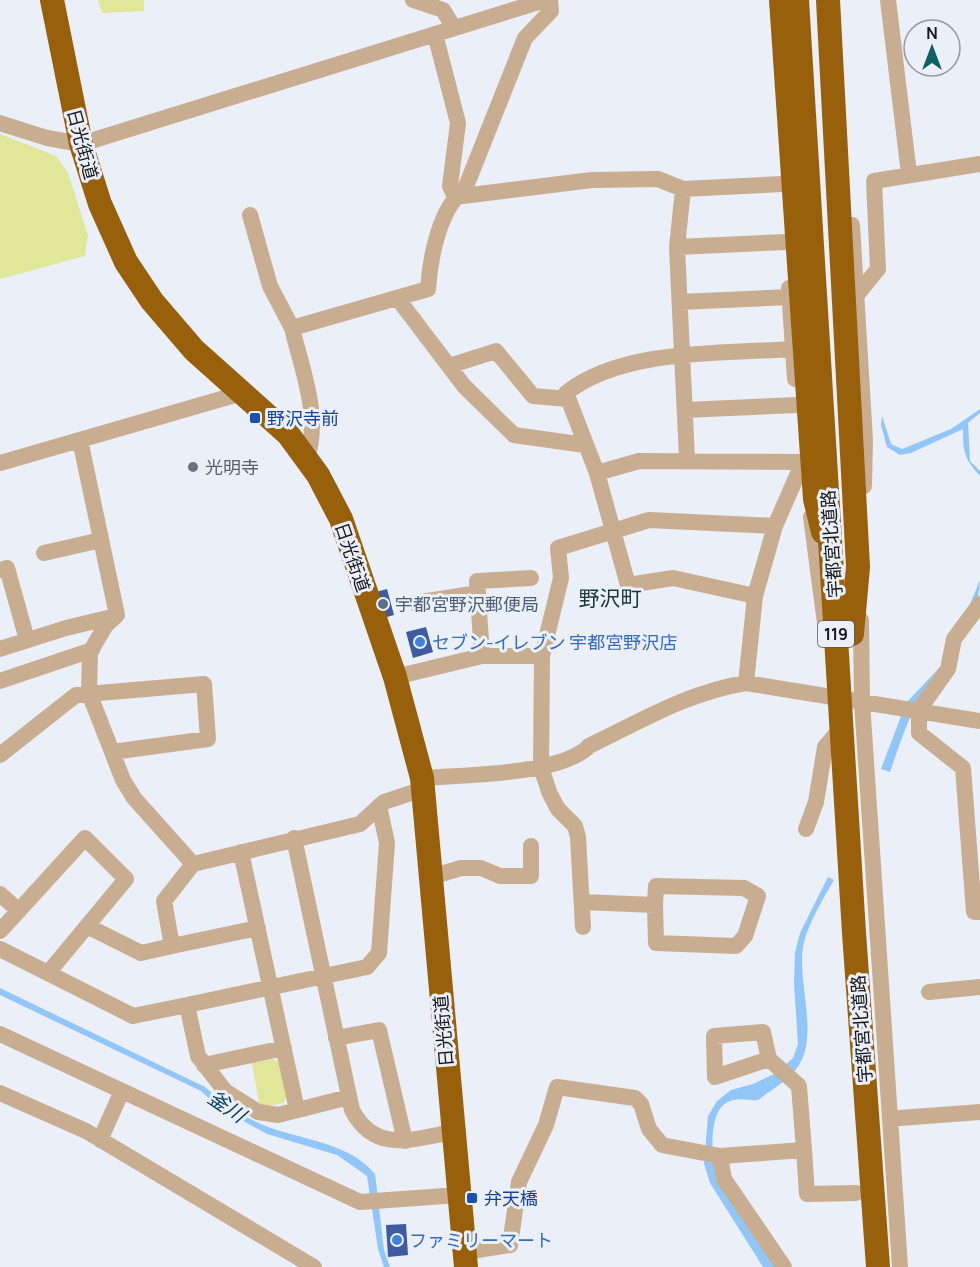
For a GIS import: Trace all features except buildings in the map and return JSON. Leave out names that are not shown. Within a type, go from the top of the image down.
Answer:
[{"type":"highway","name":"日光街道","points":[[51,0],[81,144],[112,234],[138,281],[194,350],[288,434],[307,458],[341,519],[395,677],[422,784],[466,1259]]},
{"type":"highway","points":[[780,0],[815,498],[832,566]]},
{"type":"highway","name":"宇都宮北道路","points":[[797,0],[878,1267]]},
{"type":"highway","name":"宇都宮北道路","points":[[813,0],[893,1267]]},
{"type":"highway","points":[[830,0],[831,85],[858,567],[852,634]]},
{"type":"street","points":[[413,0],[444,10],[454,28]]},
{"type":"street","points":[[0,123],[47,138],[81,144],[545,0]]},
{"type":"street","points":[[292,328],[428,289],[430,256],[455,197],[465,189],[525,38],[551,11],[550,0]]},
{"type":"street","points":[[830,0],[840,31],[865,440],[862,702],[900,1267]]},
{"type":"street","points":[[888,0],[909,174]]},
{"type":"street","points":[[435,34],[458,123],[450,186],[455,197]]},
{"type":"street","points":[[784,49],[777,85],[789,297],[803,462],[835,698],[868,1267]]},
{"type":"street","points":[[856,296],[878,269],[874,181],[980,164]]},
{"type":"street","points":[[455,197],[592,180],[658,179],[683,189],[782,184]]},
{"type":"street","points":[[683,189],[677,247],[684,356],[687,459]]},
{"type":"street","points":[[250,215],[270,286],[292,328],[313,415],[314,438],[307,458]]},
{"type":"street","points":[[677,247],[786,243]]},
{"type":"street","points":[[680,302],[789,297]]},
{"type":"street","points":[[398,299],[464,386],[514,435],[585,445]]},
{"type":"street","points":[[755,596],[674,578],[628,585],[597,473],[566,393],[580,382],[638,362],[684,356],[793,349]]},
{"type":"street","points":[[449,366],[496,351],[533,396],[568,399]]},
{"type":"street","points":[[0,463],[242,393]]},
{"type":"street","points":[[686,410],[798,405]]},
{"type":"street","points":[[80,440],[117,615]]},
{"type":"street","points":[[597,473],[639,461],[687,459],[803,462]]},
{"type":"street","points":[[746,683],[755,596],[775,526],[803,462]]},
{"type":"street","points":[[583,927],[575,826],[554,802],[543,780],[541,768],[542,656],[561,578],[558,548],[649,520],[775,526]]},
{"type":"street","points":[[44,553],[101,540]]},
{"type":"street","points":[[0,570],[6,568],[27,640]]},
{"type":"street","points":[[482,656],[477,581],[531,578]]},
{"type":"street","points":[[415,603],[478,593]]},
{"type":"street","points":[[980,603],[954,639],[948,669],[919,710],[919,733],[963,768],[974,912],[980,912]]},
{"type":"street","points":[[0,649],[117,615]]},
{"type":"street","points":[[117,615],[106,625],[92,650],[89,693],[123,780],[134,798],[193,864]]},
{"type":"street","points":[[0,681],[92,650]]},
{"type":"street","points":[[395,677],[482,656],[542,656]]},
{"type":"street","points":[[172,946],[164,901],[193,864],[360,824],[384,802],[422,784],[541,768],[581,755],[589,746],[684,699],[717,688],[746,683],[919,710],[980,722]]},
{"type":"street","points":[[0,755],[76,695],[204,684],[208,738],[112,752]]},
{"type":"street","points":[[806,829],[816,802],[825,747],[837,733]]},
{"type":"street","points":[[0,949],[133,1016],[367,967],[379,952],[387,843],[379,806]]},
{"type":"street","points":[[0,931],[85,838],[126,879],[48,973]]},
{"type":"street","points":[[294,838],[349,1097],[358,1121],[379,1138],[405,1141],[453,1132]]},
{"type":"street","points":[[432,877],[460,868],[481,868],[500,876],[531,876],[531,846]]},
{"type":"street","points":[[242,852],[297,1110]]},
{"type":"street","points":[[656,886],[744,888],[758,896],[745,936],[736,946],[656,944],[655,905],[656,886]]},
{"type":"street","points":[[0,894],[19,911]]},
{"type":"street","points":[[582,902],[655,905]]},
{"type":"street","points":[[87,926],[141,953],[258,928]]},
{"type":"street","points":[[929,992],[980,987]]},
{"type":"street","points":[[187,1005],[198,1056],[225,1091],[258,1112],[278,1115],[349,1097]]},
{"type":"street","points":[[336,1038],[379,1030],[405,1141]]},
{"type":"street","points":[[0,1034],[360,1202],[459,1195]]},
{"type":"street","points":[[204,1065],[284,1048]]},
{"type":"street","points":[[769,1059],[799,1086],[807,1194],[856,1193]]},
{"type":"street","points":[[466,1259],[510,1245],[519,1182],[546,1125],[557,1087],[635,1098],[641,1104],[649,1129],[662,1145],[720,1156],[804,1150]]},
{"type":"street","points":[[100,1140],[122,1091]]},
{"type":"street","points":[[0,1093],[100,1140],[314,1267]]},
{"type":"street","points":[[900,1118],[980,1112]]},
{"type":"street","points":[[720,1156],[724,1179],[784,1267]]},
{"type":"green space","points":[[98,0],[144,0],[144,11],[102,13]]},
{"type":"green space","points":[[0,134],[56,156],[68,173],[88,235],[85,256],[0,279]]},
{"type":"green space","points":[[273,1059],[280,1062],[287,1097],[283,1103],[264,1107],[259,1103],[252,1063]]},
{"type":"water","points":[[980,409],[980,413],[968,423],[970,461],[980,471],[980,476],[971,464],[966,454],[963,429],[911,453],[900,455],[887,447],[881,425],[882,416],[891,444],[902,449],[951,429]]},
{"type":"water","points":[[980,580],[978,598],[963,634],[909,720],[890,772],[881,769],[906,703],[941,666],[953,627],[970,604]]},
{"type":"water","points":[[828,877],[834,880],[813,918],[804,942],[802,973],[807,1040],[804,1055],[789,1077],[758,1100],[737,1099],[725,1104],[718,1112],[713,1134],[713,1160],[717,1180],[775,1267],[763,1267],[710,1183],[704,1164],[708,1116],[717,1101],[731,1090],[753,1084],[776,1073],[793,1058],[798,1044],[794,984],[795,953],[800,933]]},
{"type":"water","name":"釜川","points":[[0,988],[205,1087],[244,1116],[271,1128],[341,1149],[365,1164],[375,1174],[384,1250],[390,1267],[384,1267],[378,1249],[367,1176],[337,1155],[267,1134],[218,1107],[201,1091],[0,995]]},
{"type":"place","name":"野沢寺前","points":[[255,418]]},
{"type":"place","name":"光明寺","points":[[193,467]]},
{"type":"place","name":"宇都宮野沢郵便局","points":[[383,604]]},
{"type":"place","name":"セブン-イレブン 宇都宮野沢店","points":[[420,642]]},
{"type":"place","name":"弁天橋","points":[[472,1198]]},
{"type":"place","name":"ファミリーマート","points":[[397,1240]]},
{"type":"district","name":"野沢町","points":[[610,598]]}]
